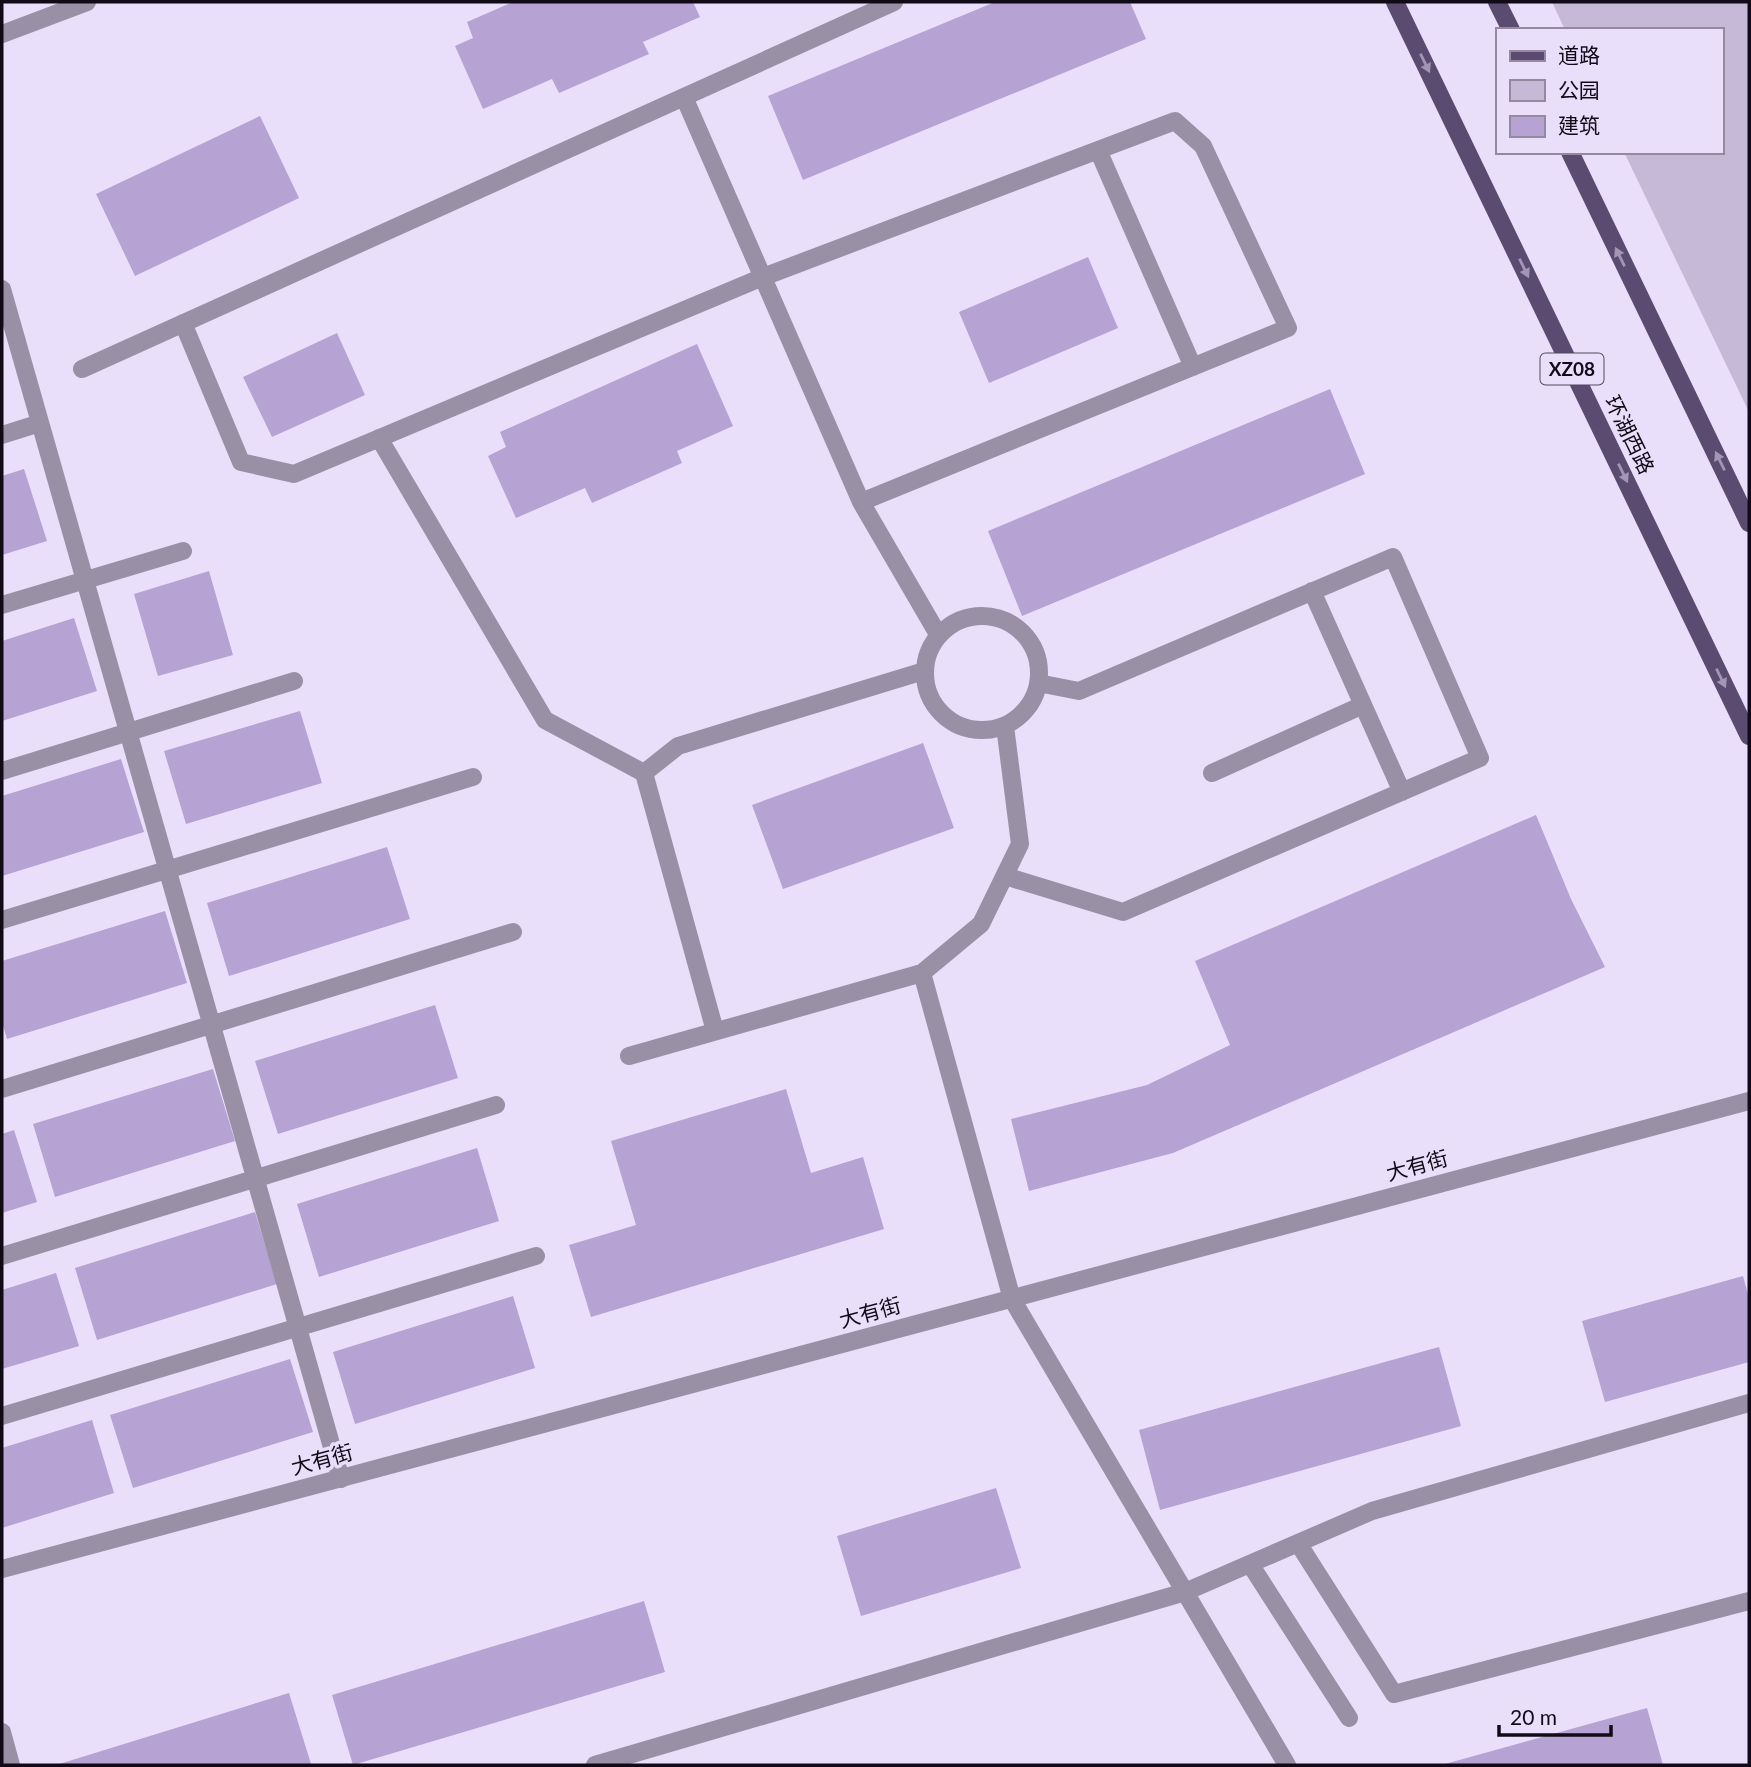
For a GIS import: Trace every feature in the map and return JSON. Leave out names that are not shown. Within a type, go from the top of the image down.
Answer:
[{"type":"main road","name":"环湖西路","points":[[1395,2],[1749,736]]},
{"type":"main road","points":[[1497,2],[1510,28]]},
{"type":"main road","points":[[1571,154],[1749,523]]},
{"type":"street","points":[[2,34],[87,2]]},
{"type":"street","points":[[82,369],[894,2]]},
{"type":"street","points":[[684,97],[861,502],[939,636]]},
{"type":"street","points":[[183,323],[241,462],[294,474],[762,277],[1175,121],[1203,146],[1287,328],[861,502]]},
{"type":"street","points":[[1098,150],[1193,366]]},
{"type":"street","points":[[2,289],[341,1479]]},
{"type":"street","points":[[2,435],[40,424]]},
{"type":"street","points":[[379,438],[545,720],[644,773],[715,1031]]},
{"type":"street","points":[[2,605],[183,551]]},
{"type":"street","points":[[1005,876],[1123,912],[1480,758],[1393,557],[1079,691],[1038,684]]},
{"type":"street","points":[[1312,591],[1402,792]]},
{"type":"street","points":[[971,617],[989,617],[1007,622],[1022,633],[1033,648],[1038,665],[1038,684],[1031,701],[1020,716],[1005,726],[986,730],[967,728],[949,720],[936,707],[927,690],[925,671],[929,652],[939,636],[954,624],[971,617]]},
{"type":"street","points":[[644,773],[678,746],[925,671]]},
{"type":"street","points":[[2,771],[294,681]]},
{"type":"street","points":[[1212,773],[1363,705]]},
{"type":"street","points":[[629,1056],[922,973],[981,924],[1020,845],[1005,726]]},
{"type":"street","points":[[2,920],[473,776]]},
{"type":"street","points":[[2,1089],[513,932]]},
{"type":"street","points":[[922,973],[1012,1298],[1287,1765]]},
{"type":"street","name":"大有街","points":[[2,1569],[1749,1101]]},
{"type":"street","points":[[2,1256],[496,1105]]},
{"type":"street","points":[[2,1416],[536,1256]]},
{"type":"street","points":[[595,1765],[1185,1592],[1372,1511],[1749,1403]]},
{"type":"street","points":[[1298,1543],[1394,1694],[1749,1601]]},
{"type":"street","points":[[1250,1564],[1349,1718]]},
{"type":"street","points":[[2,1732],[11,1765]]},
{"type":"green space","points":[[1552,2],[1749,2],[1749,412],[1625,154],[1723,154],[1723,28],[1564,28]]},
{"type":"building","points":[[513,2],[693,2],[700,17],[643,42],[649,54],[559,93],[552,79],[483,109],[455,46],[473,38],[467,22]]},
{"type":"building","points":[[995,2],[1130,2],[1146,39],[803,180],[768,96]]},
{"type":"building","points":[[260,116],[299,198],[135,276],[96,194]]},
{"type":"building","points":[[1088,257],[1118,328],[989,383],[959,312]]},
{"type":"building","points":[[337,333],[365,395],[272,437],[243,377]]},
{"type":"building","points":[[697,344],[733,426],[677,451],[682,463],[592,503],[585,488],[516,518],[488,456],[506,447],[500,432]]},
{"type":"building","points":[[1330,389],[1365,474],[1022,616],[988,531]]},
{"type":"building","points":[[24,469],[47,541],[2,555],[2,476]]},
{"type":"building","points":[[209,571],[233,655],[158,676],[134,594]]},
{"type":"building","points":[[74,618],[97,691],[2,721],[2,641]]},
{"type":"building","points":[[300,711],[322,783],[186,824],[164,751]]},
{"type":"building","points":[[923,743],[954,828],[783,889],[752,805]]},
{"type":"building","points":[[121,759],[144,832],[2,876],[2,796]]},
{"type":"building","points":[[1536,815],[1571,899],[1605,967],[1173,1153],[1029,1191],[1011,1119],[1147,1085],[1230,1045],[1195,961]]},
{"type":"building","points":[[387,847],[410,919],[229,976],[207,903]]},
{"type":"building","points":[[165,911],[187,983],[7,1039],[2,1022],[2,961]]},
{"type":"building","points":[[435,1005],[458,1078],[278,1134],[255,1061]]},
{"type":"building","points":[[213,1069],[235,1141],[55,1197],[33,1124]]},
{"type":"building","points":[[786,1089],[811,1173],[863,1157],[884,1229],[591,1317],[569,1245],[636,1225],[611,1141]]},
{"type":"building","points":[[14,1130],[37,1202],[2,1213],[2,1134]]},
{"type":"building","points":[[477,1148],[499,1221],[319,1277],[297,1204]]},
{"type":"building","points":[[255,1212],[277,1284],[97,1340],[75,1268]]},
{"type":"building","points":[[56,1273],[79,1346],[2,1369],[2,1290]]},
{"type":"building","points":[[1743,1276],[1749,1298],[1749,1362],[1605,1402],[1582,1321]]},
{"type":"building","points":[[513,1296],[535,1368],[355,1424],[333,1352]]},
{"type":"building","points":[[1439,1347],[1461,1426],[1160,1510],[1139,1430]]},
{"type":"building","points":[[290,1359],[313,1432],[133,1488],[110,1415]]},
{"type":"building","points":[[92,1420],[114,1493],[2,1528],[2,1448]]},
{"type":"building","points":[[996,1488],[1021,1568],[861,1616],[837,1536]]},
{"type":"building","points":[[644,1601],[665,1672],[353,1765],[332,1695]]},
{"type":"building","points":[[289,1693],[311,1764],[56,1765]]},
{"type":"building","points":[[1647,1708],[1663,1765],[1445,1765],[1445,1764]]}]
